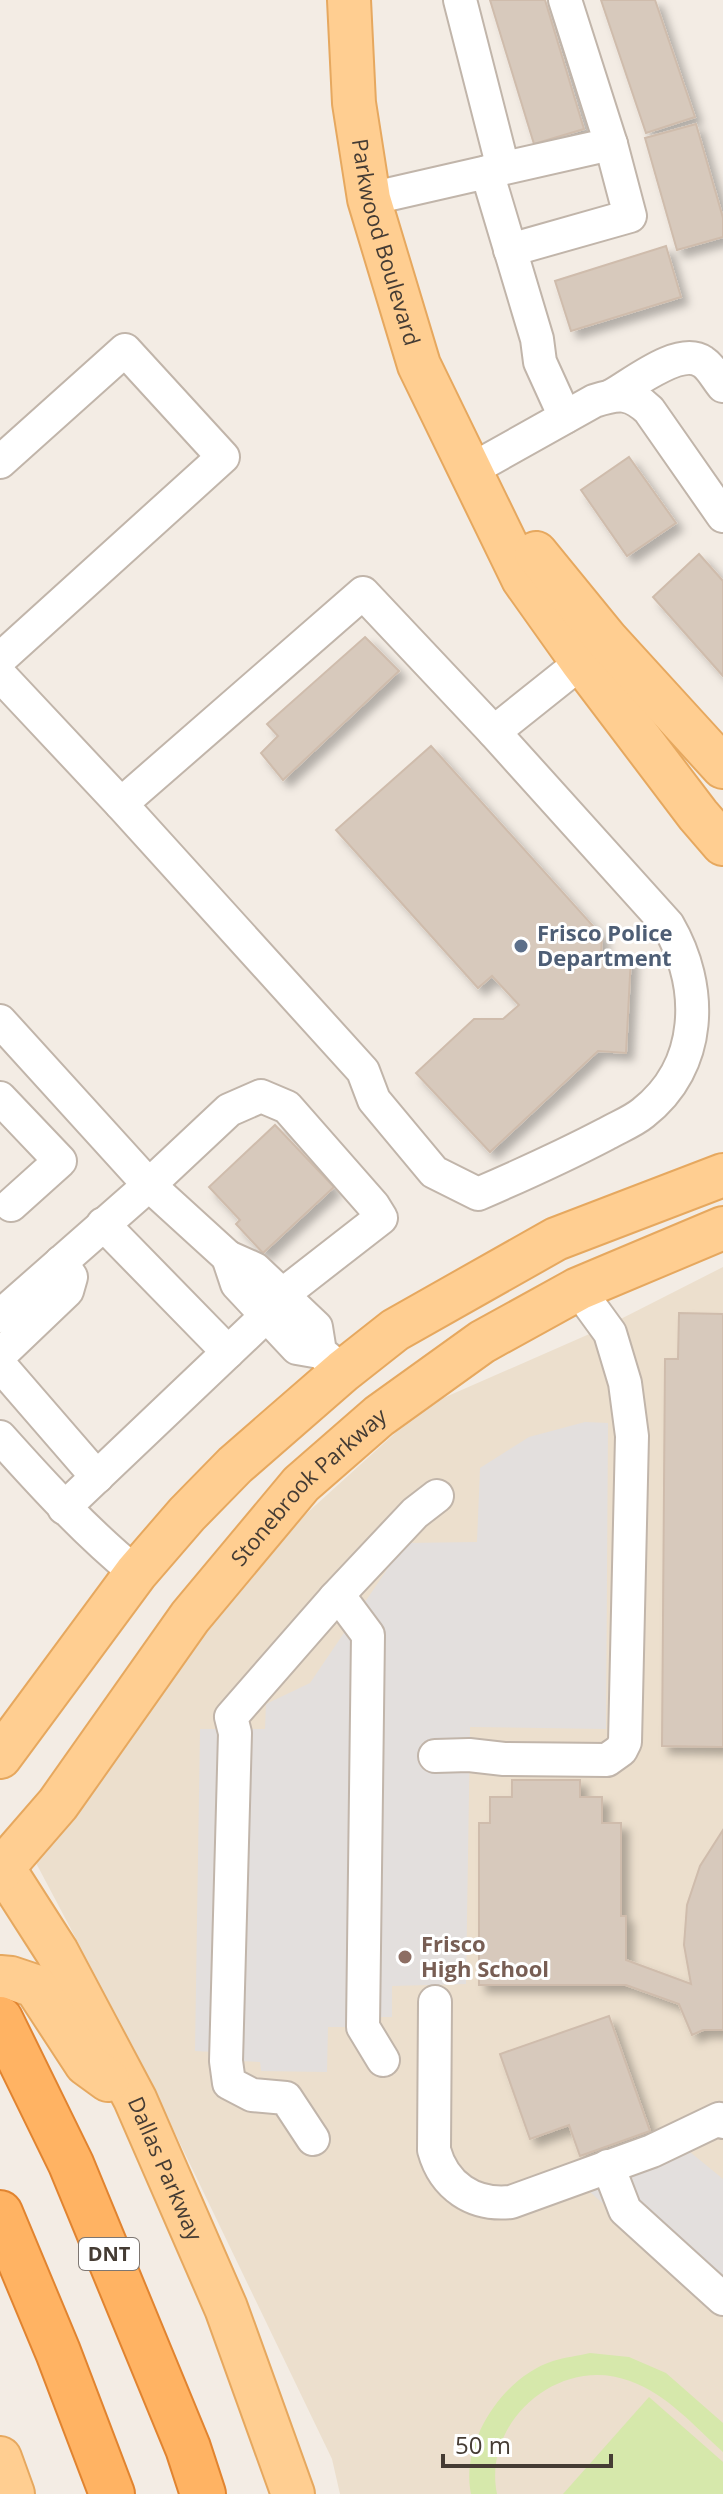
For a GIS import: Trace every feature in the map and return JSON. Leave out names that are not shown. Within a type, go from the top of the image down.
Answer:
[{"type":"highway","name":"DNT","points":[[4,1991],[71,2164],[188,2448],[203,2494]]},
{"type":"highway","points":[[0,2213],[58,2352],[112,2494]]},
{"type":"main road","name":"Parkwood Boulevard","points":[[349,0],[354,103],[369,199],[419,365],[469,471],[523,579],[595,651],[722,765]]},
{"type":"main road","name":"Parkwood Boulevard","points":[[595,651],[688,803],[723,844]]},
{"type":"main road","points":[[0,1757],[136,1573],[187,1514],[331,1361],[395,1330],[556,1239],[723,1175]]},
{"type":"main road","name":"Stonebrook Parkway","points":[[1,1867],[58,1804],[190,1617],[301,1484],[379,1416],[482,1342],[578,1289],[723,1228]]},
{"type":"main road","points":[[331,1361],[379,1416]]},
{"type":"main road","name":"Dallas Parkway","points":[[1,1867],[57,1952],[135,2099],[226,2308],[293,2494]]},
{"type":"main road","points":[[4,1991],[35,1986],[86,2064],[135,2099]]},
{"type":"main road","points":[[0,2458],[13,2494]]},
{"type":"lane","points":[[460,0],[510,250],[537,339],[540,362],[565,417]]},
{"type":"lane","points":[[510,250],[630,216],[611,144],[565,0]]},
{"type":"lane","points":[[369,199],[611,144]]},
{"type":"lane","points":[[0,462],[125,350],[223,457],[0,659]]},
{"type":"lane","points":[[469,471],[594,401],[613,395],[672,360],[689,356],[703,362],[723,386]]},
{"type":"lane","points":[[613,395],[629,396],[649,410],[720,503]]},
{"type":"lane","points":[[0,675],[363,1071],[374,1100],[434,1172],[478,1194],[581,1147],[642,1114],[663,1092],[679,1067],[689,1038],[693,1011],[691,977],[682,950],[668,925],[494,732],[363,593],[121,804]]},
{"type":"lane","points":[[494,732],[595,651]]},
{"type":"lane","points":[[0,1021],[149,1185],[228,1257],[255,1269],[274,1305],[316,1327],[331,1361]]},
{"type":"lane","points":[[0,1316],[229,1110],[261,1096],[287,1107],[381,1218],[274,1305],[64,1508]]},
{"type":"lane","points":[[0,1098],[60,1161],[4,1204]]},
{"type":"lane","points":[[103,1224],[228,1352]]},
{"type":"lane","points":[[0,1355],[67,1291],[71,1277],[61,1262]]},
{"type":"lane","points":[[435,1756],[607,1760],[621,1750],[625,1742],[630,1410],[610,1333],[578,1289]]},
{"type":"lane","points":[[0,1365],[97,1477]]},
{"type":"lane","points":[[0,1437],[64,1508],[136,1573]]},
{"type":"lane","points":[[313,2139],[286,2098],[252,2095],[229,2083],[226,2061],[235,1733],[231,1717],[335,1598],[415,1513],[437,1496]]},
{"type":"lane","points":[[335,1598],[345,1604],[368,1635],[363,2027],[383,2060]]},
{"type":"lane","points":[[435,2002],[434,2150],[441,2171],[454,2186],[471,2197],[483,2201],[511,2202],[652,2151],[719,2119],[723,2122]]},
{"type":"lane","points":[[608,2166],[625,2210],[723,2299]]},
{"type":"shaded area","name":"Frisco High School","points":[[723,1267],[723,2494],[340,2494],[332,2459],[136,2052],[36,1863],[264,1552],[425,1406],[603,1328]]},
{"type":"shaded area","points":[[585,1422],[608,1423],[606,1729],[470,1727],[466,1984],[392,1986],[392,2017],[374,2017],[346,2027],[328,2027],[327,2072],[261,2071],[260,2062],[195,2051],[200,1729],[265,1729],[266,1704],[310,1683],[405,1543],[477,1542],[480,1468],[529,1437]]},
{"type":"shaded area","points":[[684,2147],[723,2179],[723,2310],[573,2177]]},
{"type":"green space","points":[[590,2353],[629,2357],[666,2373],[723,2423],[723,2452],[680,2412],[643,2387],[604,2375],[578,2377],[553,2386],[532,2400],[514,2419],[502,2442],[496,2467],[497,2494],[471,2494],[469,2474],[472,2454],[479,2433],[502,2396],[535,2369]]},
{"type":"green space","points":[[649,2397],[723,2462],[723,2494],[563,2494]]},
{"type":"building","points":[[490,0],[545,0],[584,129],[534,144]]},
{"type":"building","points":[[601,0],[655,0],[695,117],[646,133]]},
{"type":"building","points":[[696,124],[723,218],[723,237],[677,250],[645,138]]},
{"type":"building","points":[[666,246],[681,297],[571,331],[555,281]]},
{"type":"building","points":[[629,457],[676,523],[627,556],[581,490]]},
{"type":"building","points":[[699,554],[723,581],[723,676],[653,597]]},
{"type":"building","points":[[365,637],[399,671],[283,780],[261,753],[278,736],[267,724]]},
{"type":"building","name":"Frisco Police Department","points":[[431,746],[602,936],[601,955],[631,956],[626,1053],[598,1051],[490,1152],[416,1073],[474,1019],[503,1019],[519,1005],[492,976],[478,988],[336,830]]},
{"type":"building","points":[[275,1125],[334,1187],[263,1253],[236,1224],[240,1220],[209,1187]]},
{"type":"building","points":[[679,1313],[723,1314],[723,1747],[662,1746],[665,1359],[678,1359]]},
{"type":"building","name":"Frisco High School","points":[[512,1780],[580,1780],[580,1797],[602,1797],[602,1823],[621,1823],[621,1916],[626,1916],[626,1960],[691,1984],[684,1945],[687,1905],[700,1866],[723,1830],[723,2030],[703,2030],[692,2035],[679,2004],[626,1985],[479,1985],[479,1823],[490,1823],[490,1797],[512,1797]]},
{"type":"building","points":[[609,2016],[650,2131],[580,2156],[569,2125],[530,2139],[500,2054]]},
{"type":"place","name":"Frisco Police Department","points":[[521,946]]},
{"type":"place","name":"Frisco High School","points":[[405,1957]]}]
